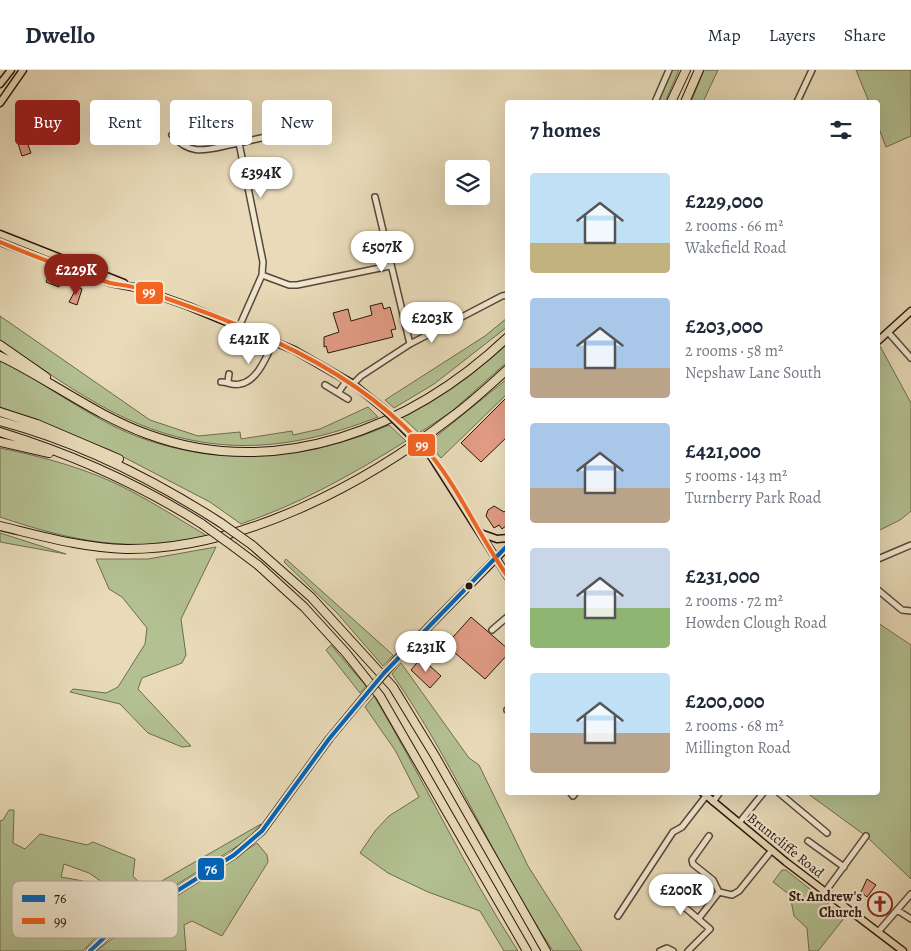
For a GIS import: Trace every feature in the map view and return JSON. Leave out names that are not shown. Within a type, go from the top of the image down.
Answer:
[{"type":"highway","points":[[672,100],[686,70]]},
{"type":"highway","points":[[685,100],[699,70]]},
{"type":"highway","points":[[0,356],[112,419],[167,441],[214,451],[279,451],[322,444],[388,421],[456,380],[505,339]]},
{"type":"highway","points":[[0,345],[68,393]]},
{"type":"highway","points":[[0,525],[65,542],[100,548],[126,549],[199,543],[242,531],[281,518],[369,472],[454,416],[505,372]]},
{"type":"highway","points":[[0,412],[37,424],[120,460],[221,522],[252,545],[311,597],[393,687],[435,756],[546,951]]},
{"type":"highway","points":[[0,421],[35,431],[90,452],[180,496]]},
{"type":"highway","points":[[0,432],[84,462],[150,492],[202,524],[258,564],[304,607],[346,653],[380,696],[527,951]]},
{"type":"highway","points":[[0,442],[84,462]]},
{"type":"main road","points":[[0,84],[11,70]]},
{"type":"main road","points":[[0,104],[23,70]]},
{"type":"main road","points":[[0,234],[100,276]]},
{"type":"main road","points":[[0,242],[188,306],[300,353],[350,382],[384,410],[431,456],[505,573]]},
{"type":"main road","points":[[880,340],[911,311]]},
{"type":"main road","points":[[479,532],[497,539],[505,538]]},
{"type":"main road","points":[[178,891],[234,855],[256,837],[277,813],[330,739],[363,698],[397,659],[505,549]]},
{"type":"main road","name":"Bruntcliffe Road","points":[[705,795],[825,892],[903,951]]},
{"type":"main road","points":[[90,951],[105,938]]},
{"type":"street","points":[[657,100],[669,70]]},
{"type":"street","points":[[798,100],[812,70]]},
{"type":"street","points":[[182,145],[193,151],[228,145]]},
{"type":"street","points":[[239,145],[263,262],[262,275],[239,327]]},
{"type":"street","points":[[375,197],[410,344]]},
{"type":"street","points":[[262,275],[289,285],[296,285],[390,266]]},
{"type":"street","points":[[338,393],[350,382],[410,344],[505,296]]},
{"type":"street","points":[[888,332],[911,358]]},
{"type":"street","points":[[221,382],[235,385],[251,380],[274,342]]},
{"type":"street","points":[[228,382],[229,374]]},
{"type":"street","points":[[325,385],[348,399]]},
{"type":"street","points":[[880,559],[911,545]]},
{"type":"street","points":[[880,592],[902,610],[911,611]]},
{"type":"street","points":[[492,630],[505,619]]},
{"type":"street","points":[[618,916],[674,832],[682,827],[703,795]]},
{"type":"street","points":[[713,802],[718,795]]},
{"type":"street","points":[[739,823],[762,795]]},
{"type":"street","points":[[782,795],[827,833]]},
{"type":"street","points":[[709,836],[692,860],[693,864],[713,880],[719,892]]},
{"type":"street","points":[[825,892],[866,836]]},
{"type":"street","points":[[808,841],[844,867]]},
{"type":"street","points":[[719,892],[732,895],[740,891],[772,850]]},
{"type":"street","points":[[698,918],[719,892]]},
{"type":"street","points":[[878,932],[911,894]]},
{"type":"street","points":[[675,899],[710,930],[688,951]]},
{"type":"street","points":[[898,910],[911,920]]},
{"type":"street","points":[[660,951],[667,948],[673,951]]},
{"type":"green space","points":[[672,70],[679,70],[666,100],[659,100]]},
{"type":"green space","points":[[704,70],[718,70],[704,100],[692,100]]},
{"type":"green space","points":[[856,70],[911,70],[911,136],[886,147],[880,131],[880,100],[868,100]]},
{"type":"green space","points":[[0,316],[150,420],[198,436],[240,432],[241,439],[292,431],[293,435],[320,429],[368,407],[378,417],[341,430],[306,439],[271,444],[236,445],[202,442],[168,434],[133,422],[98,404],[60,381],[0,340]]},
{"type":"green space","points":[[505,320],[505,329],[434,384],[394,408],[385,400],[485,336]]},
{"type":"green space","points":[[505,343],[505,364],[451,412],[419,433],[402,417],[435,397]]},
{"type":"green space","points":[[880,346],[911,403],[911,511],[900,520],[880,530]]},
{"type":"green space","points":[[0,360],[102,420],[136,436],[171,447],[207,454],[244,456],[281,454],[318,448],[354,438],[389,425],[406,441],[305,498],[241,524],[210,502],[110,450],[0,407]]},
{"type":"green space","points":[[505,381],[505,396],[441,458],[428,443]]},
{"type":"green space","points":[[0,448],[33,455],[98,476],[139,495],[209,537],[154,544],[103,542],[53,533],[0,517]]},
{"type":"green space","points":[[0,533],[66,554],[0,542]]},
{"type":"green space","points":[[216,547],[181,619],[186,655],[182,663],[142,678],[138,689],[191,746],[182,747],[148,733],[120,704],[70,692],[73,689],[106,693],[118,687],[145,644],[147,628],[122,597],[109,589],[96,559],[148,559]]},
{"type":"green space","points":[[286,559],[393,655],[383,666],[337,613],[284,562]]},
{"type":"green space","points":[[880,624],[911,645],[911,879],[866,836],[810,795],[880,795]]},
{"type":"green space","points":[[331,645],[366,686],[360,693],[326,650]]},
{"type":"green space","points":[[401,663],[469,758],[479,765],[528,866],[582,951],[553,951],[512,883],[435,742],[392,674]]},
{"type":"green space","points":[[374,696],[480,888],[518,951],[504,951],[480,911],[428,892],[388,873],[360,853],[375,831],[389,816],[419,797],[395,750],[365,707]]},
{"type":"green space","points":[[9,810],[14,810],[13,843],[25,849],[40,834],[87,845],[93,842],[135,859],[133,876],[138,881],[101,881],[89,873],[64,864],[61,877],[83,881],[12,881],[12,938],[95,938],[83,951],[0,951],[0,821],[3,820]]},
{"type":"green space","points":[[261,824],[247,840],[178,884],[178,881],[162,881]]},
{"type":"green space","points":[[257,843],[267,855],[268,862],[222,936],[192,921],[184,925],[186,951],[96,951],[113,938],[178,938],[178,895]]},
{"type":"green space","points":[[782,870],[786,870],[845,917],[818,951],[809,951],[807,928],[794,916],[790,895],[773,882]]},
{"type":"building","points":[[19,145],[28,145],[31,153],[22,156]]},
{"type":"building","points":[[49,274],[62,279],[59,287],[46,282]]},
{"type":"building","points":[[77,287],[82,289],[77,305],[69,302]]},
{"type":"building","points":[[382,303],[384,309],[390,307],[396,329],[391,330],[393,337],[328,353],[326,346],[324,347],[324,337],[339,332],[333,313],[348,309],[351,321],[372,315],[370,306]]},
{"type":"building","points":[[505,399],[505,439],[481,462],[461,443]]},
{"type":"building","points":[[494,506],[505,511],[505,526],[502,529],[499,525],[494,528],[486,516],[488,510]]},
{"type":"building","points":[[471,617],[505,646],[505,657],[485,679],[446,645]]},
{"type":"building","points":[[421,658],[441,676],[430,688],[411,670]]},
{"type":"building","points":[[867,879],[876,885],[867,897],[861,892]]},
{"type":"transit line","name":"99","points":[[0,242],[82,274],[110,283],[136,288],[219,318],[297,352],[334,373],[369,397],[402,424],[431,455],[452,484],[505,572]]},
{"type":"transit line","name":"76","points":[[178,890],[234,855],[262,831],[329,739],[384,673],[505,548]]},
{"type":"transit line","name":"76","points":[[90,951],[104,938]]},
{"type":"place","name":"St. Andrew's Church","points":[[880,904]]}]
